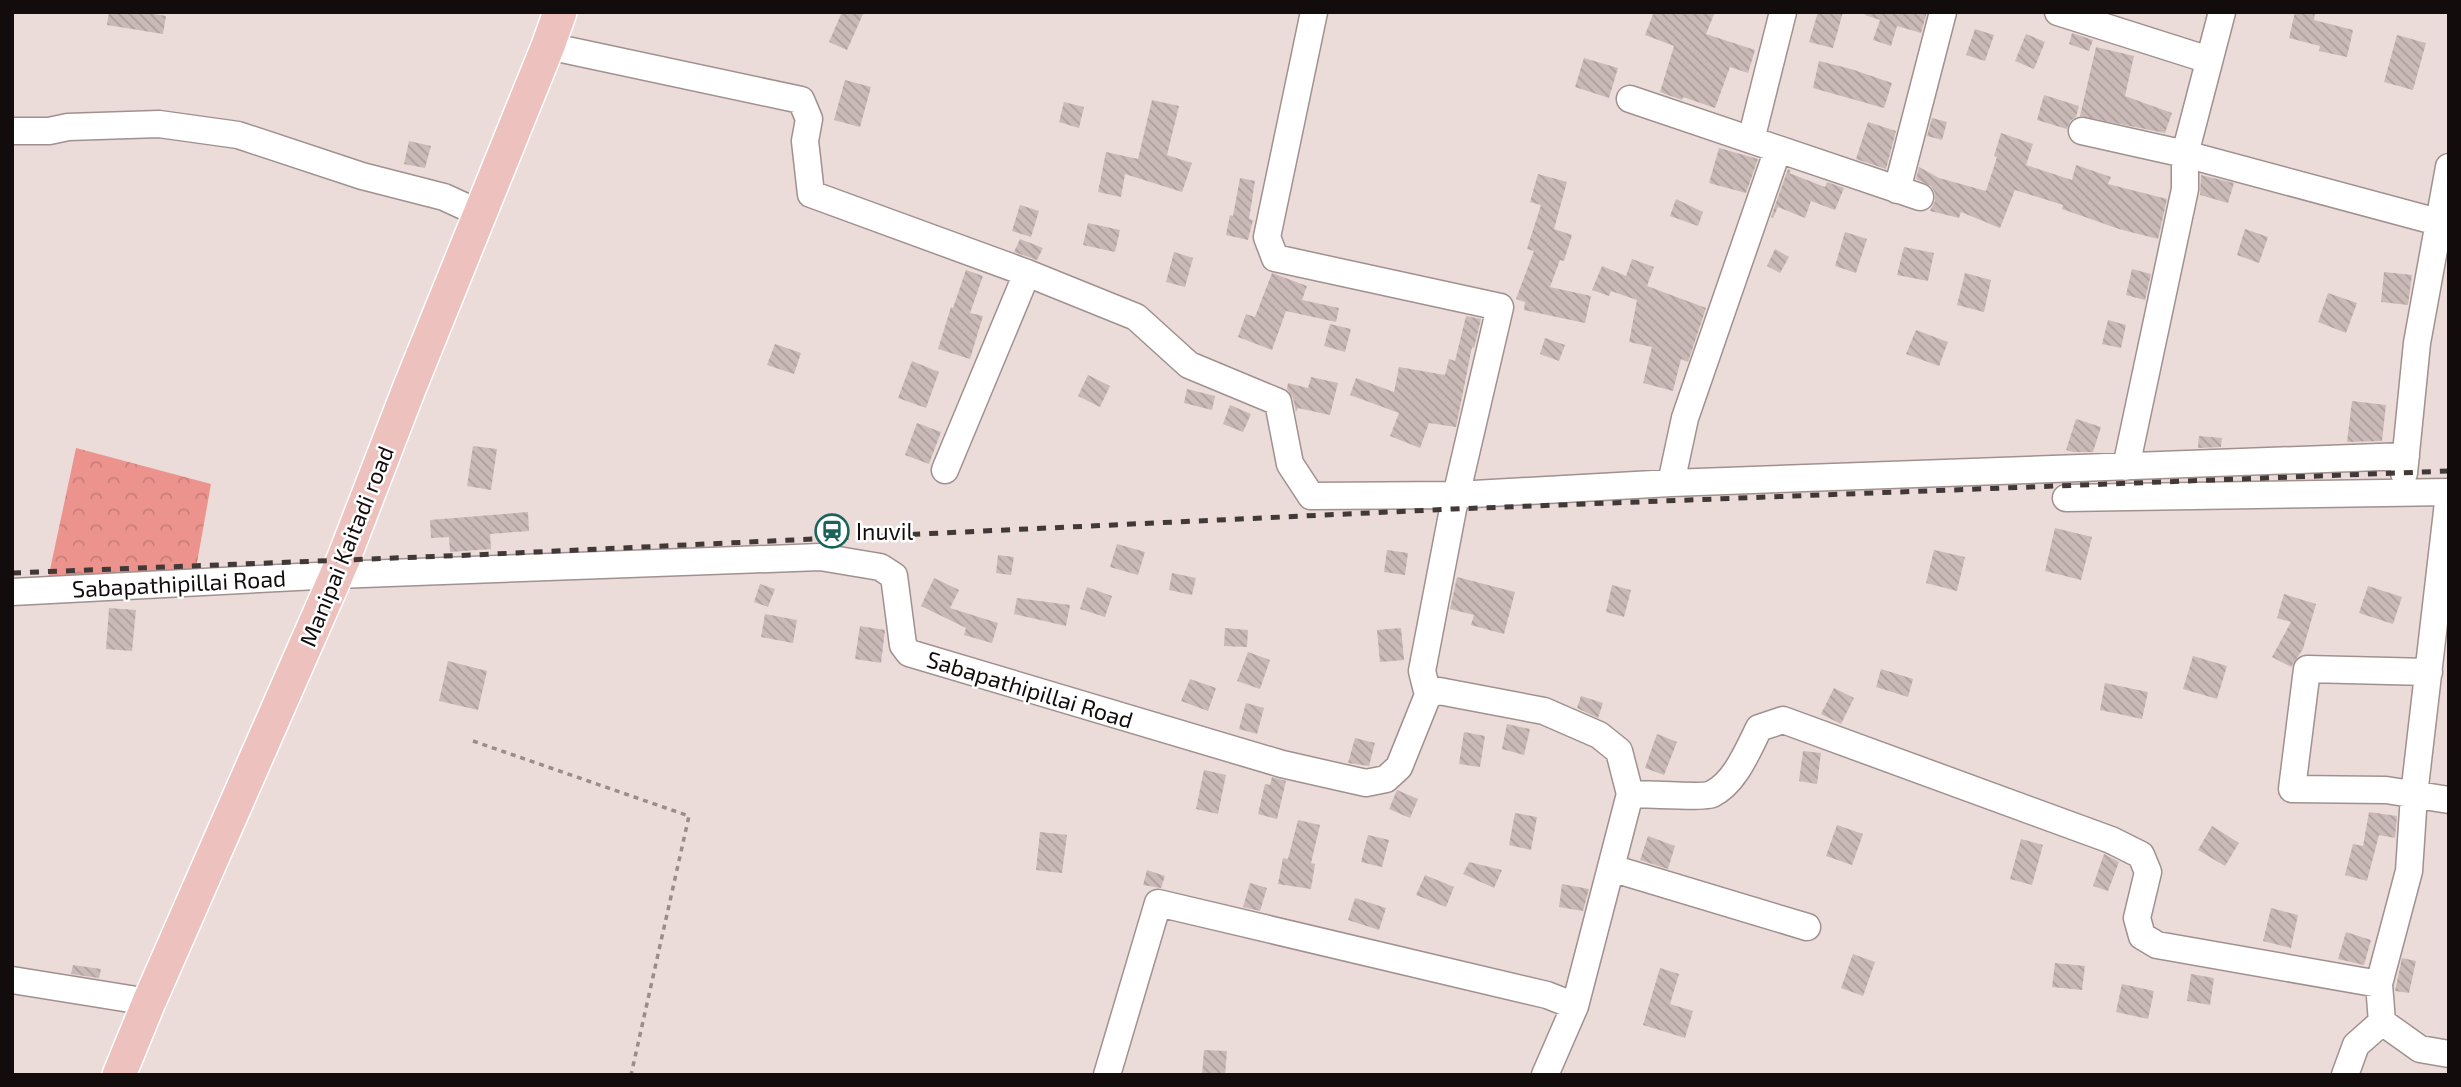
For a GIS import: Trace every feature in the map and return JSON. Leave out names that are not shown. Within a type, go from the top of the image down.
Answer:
[{"type":"main road","name":"Manipai Kaitadi road","points":[[120,1075],[149,1002],[336,575],[560,12]]},
{"type":"street","points":[[1314,12],[1267,237],[1275,258],[1500,307],[1456,495],[1422,671],[1428,695],[1439,691],[1544,711],[1599,734],[1619,751],[1630,794],[1575,1006],[1545,1075]]},
{"type":"street","points":[[1751,140],[1783,12]]},
{"type":"street","points":[[1630,99],[1909,194],[1943,12]]},
{"type":"street","points":[[2126,467],[2185,189],[2185,153],[2222,12]]},
{"type":"street","points":[[2063,13],[2209,60]]},
{"type":"street","points":[[548,47],[801,100],[808,119],[805,141],[811,194],[1027,273],[1136,317],[1189,365],[1279,402],[1290,464],[1311,496],[1456,495],[1671,483],[2406,456]]},
{"type":"street","points":[[12,131],[159,124],[238,135],[362,176],[444,197],[481,214]]},
{"type":"street","points":[[2082,131],[2185,153],[2443,224]]},
{"type":"street","points":[[1671,483],[1685,418],[1778,149]]},
{"type":"street","points":[[2408,493],[2404,473],[2417,343],[2443,224],[2449,167]]},
{"type":"street","points":[[945,470],[1027,273]]},
{"type":"street","points":[[2066,498],[2449,493],[2414,795],[2409,871],[2379,984],[2382,1022]]},
{"type":"street","name":"Sabapathipillai Road","points":[[12,592],[336,575],[820,557],[880,567],[894,576],[903,645],[909,653],[1282,764],[1366,783],[1386,779],[1399,767],[1428,695]]},
{"type":"street","points":[[2429,672],[2307,669],[2292,789],[2386,790],[2449,800]]},
{"type":"street","points":[[1630,794],[1711,795],[1729,780],[1759,729],[1783,720],[2112,839],[2141,855],[2148,872],[2137,918],[2142,936],[2157,945],[2379,984]]},
{"type":"street","points":[[1611,868],[1807,927]]},
{"type":"street","points":[[1107,1075],[1158,903],[1547,995],[1575,1006]]},
{"type":"street","points":[[12,980],[149,1002]]},
{"type":"street","points":[[2382,1022],[2420,1049],[2449,1054]]},
{"type":"street","points":[[2345,1075],[2356,1045],[2382,1022]]},
{"type":"path","points":[[473,741],[689,816],[631,1075]]},
{"type":"green space","points":[[76,448],[211,484],[195,574],[48,579]]},
{"type":"building","points":[[109,12],[143,12],[166,16],[163,34],[107,25]]},
{"type":"building","points":[[842,12],[864,12],[847,50],[829,42]]},
{"type":"building","points":[[1654,12],[1715,12],[1706,34],[1755,50],[1748,73],[1730,67],[1715,108],[1660,92],[1674,46],[1645,35]]},
{"type":"building","points":[[1818,12],[1843,12],[1833,48],[1809,42]]},
{"type":"building","points":[[1865,12],[1927,12],[1921,33],[1897,26],[1891,46],[1873,40],[1880,20],[1865,15]]},
{"type":"building","points":[[2295,12],[2315,12],[2314,20],[2353,30],[2347,57],[2319,51],[2320,46],[2289,38]]},
{"type":"building","points":[[1975,29],[1994,35],[1985,61],[1966,55]]},
{"type":"building","points":[[2072,33],[2093,40],[2089,51],[2069,44]]},
{"type":"building","points":[[2026,34],[2045,42],[2034,69],[2015,61]]},
{"type":"building","points":[[2397,35],[2426,43],[2413,90],[2384,82]]},
{"type":"building","points":[[2096,47],[2134,56],[2125,96],[2172,113],[2165,133],[2080,116]]},
{"type":"building","points":[[1584,58],[1618,68],[1609,98],[1575,87]]},
{"type":"building","points":[[1819,61],[1892,83],[1884,108],[1813,88]]},
{"type":"building","points":[[845,80],[871,87],[860,127],[834,120]]},
{"type":"building","points":[[2044,95],[2079,106],[2076,117],[2070,121],[2067,129],[2037,120]]},
{"type":"building","points":[[1152,100],[1179,106],[1167,155],[1192,163],[1182,192],[1125,174],[1121,197],[1098,192],[1106,152],[1138,159]]},
{"type":"building","points":[[1064,102],[1084,107],[1079,128],[1059,122]]},
{"type":"building","points":[[1932,118],[1947,122],[1942,140],[1927,136]]},
{"type":"building","points":[[1868,122],[1896,131],[1886,169],[1856,159]]},
{"type":"building","points":[[2001,133],[2033,144],[2026,165],[2072,180],[2076,165],[2111,177],[2108,184],[2167,199],[2158,239],[2119,229],[2062,209],[2063,205],[2015,190],[2000,228],[1961,212],[1959,218],[1930,211],[1935,201],[1935,193],[1931,186],[1916,179],[1919,167],[1939,178],[1986,191],[1997,157],[1994,156]]},
{"type":"building","points":[[409,141],[431,146],[425,168],[404,164]]},
{"type":"building","points":[[1719,148],[1758,159],[1746,193],[1709,183]]},
{"type":"building","points":[[1788,169],[1791,170],[1789,173],[1825,187],[1827,182],[1844,188],[1835,210],[1811,201],[1805,218],[1778,207],[1773,218],[1771,217]]},
{"type":"building","points":[[1538,174],[1567,182],[1554,229],[1572,235],[1564,261],[1560,260],[1550,287],[1591,296],[1585,323],[1524,310],[1525,302],[1516,299],[1534,251],[1527,249],[1541,205],[1530,202]]},
{"type":"building","points":[[2201,175],[2234,183],[2228,203],[2200,195]]},
{"type":"building","points":[[1240,178],[1255,181],[1249,219],[1253,220],[1248,240],[1226,235],[1230,215],[1233,216]]},
{"type":"building","points":[[1676,199],[1703,212],[1698,226],[1670,216]]},
{"type":"building","points":[[1020,205],[1039,211],[1031,237],[1012,231]]},
{"type":"building","points":[[1088,223],[1120,230],[1115,252],[1083,245]]},
{"type":"building","points":[[2245,229],[2268,237],[2259,263],[2237,255]]},
{"type":"building","points":[[1845,232],[1867,239],[1856,273],[1835,266]]},
{"type":"building","points":[[1020,239],[1043,248],[1037,260],[1014,252]]},
{"type":"building","points":[[1904,247],[1934,253],[1928,281],[1897,275]]},
{"type":"building","points":[[1775,249],[1789,257],[1780,273],[1767,266]]},
{"type":"building","points":[[1174,252],[1193,258],[1185,287],[1166,282]]},
{"type":"building","points":[[1632,259],[1654,267],[1647,286],[1706,308],[1688,362],[1681,359],[1673,391],[1643,383],[1652,347],[1629,342],[1637,300],[1611,291],[1609,296],[1592,290],[1602,266],[1626,276]]},
{"type":"building","points":[[2132,269],[2151,274],[2145,300],[2126,295]]},
{"type":"building","points":[[966,270],[983,276],[970,313],[983,316],[970,359],[938,349]]},
{"type":"building","points":[[2384,272],[2412,275],[2408,305],[2381,302]]},
{"type":"building","points":[[1272,273],[1307,286],[1302,300],[1339,308],[1336,322],[1286,311],[1272,350],[1238,337],[1246,314],[1255,317]]},
{"type":"building","points":[[1965,273],[1991,280],[1984,312],[1957,305]]},
{"type":"building","points":[[2328,293],[2357,303],[2346,333],[2318,322]]},
{"type":"building","points":[[1466,316],[1481,319],[1474,348],[1472,347],[1456,427],[1429,423],[1420,448],[1390,436],[1399,413],[1350,395],[1356,378],[1394,392],[1399,367],[1445,375],[1449,359],[1455,361]]},
{"type":"building","points":[[2108,320],[2126,325],[2121,348],[2102,344]]},
{"type":"building","points":[[1330,324],[1351,329],[1345,352],[1324,346]]},
{"type":"building","points":[[1916,330],[1948,342],[1939,366],[1906,354]]},
{"type":"building","points":[[1545,338],[1565,345],[1559,361],[1540,354]]},
{"type":"building","points":[[775,344],[801,353],[794,374],[767,365]]},
{"type":"building","points":[[912,361],[939,372],[926,408],[898,398]]},
{"type":"building","points":[[1088,375],[1110,386],[1100,407],[1078,396]]},
{"type":"building","points":[[1311,377],[1338,383],[1330,415],[1298,408],[1296,412],[1293,398],[1287,389],[1288,383],[1308,388]]},
{"type":"building","points":[[1187,389],[1215,396],[1212,410],[1184,403]]},
{"type":"building","points":[[2352,401],[2386,405],[2382,441],[2347,442]]},
{"type":"building","points":[[1230,405],[1251,414],[1243,432],[1223,424]]},
{"type":"building","points":[[2076,419],[2101,427],[2093,452],[2066,450]]},
{"type":"building","points":[[917,423],[941,432],[929,464],[905,455]]},
{"type":"building","points":[[2199,436],[2222,438],[2221,447],[2198,448]]},
{"type":"building","points":[[473,446],[497,449],[491,490],[467,486]]},
{"type":"building","points":[[528,512],[529,531],[490,534],[491,549],[450,552],[449,537],[431,538],[430,520]]},
{"type":"building","points":[[2055,528],[2092,537],[2081,580],[2045,571]]},
{"type":"building","points":[[1117,544],[1145,552],[1138,575],[1110,567]]},
{"type":"building","points":[[1387,550],[1408,553],[1405,575],[1384,572]]},
{"type":"building","points":[[1934,550],[1965,557],[1957,591],[1926,583]]},
{"type":"building","points":[[998,555],[1014,557],[1011,575],[996,573]]},
{"type":"building","points":[[1172,573],[1196,578],[1192,595],[1169,590]]},
{"type":"building","points":[[1457,577],[1515,592],[1504,634],[1471,625],[1474,615],[1450,609]]},
{"type":"building","points":[[934,578],[959,590],[950,608],[998,623],[992,643],[964,635],[966,628],[921,606]]},
{"type":"building","points":[[760,584],[775,589],[768,607],[754,602]]},
{"type":"building","points":[[1612,585],[1631,590],[1624,617],[1606,612]]},
{"type":"building","points":[[2368,586],[2402,597],[2393,624],[2359,613]]},
{"type":"building","points":[[1087,587],[1112,596],[1105,617],[1080,609]]},
{"type":"building","points":[[2284,594],[2316,604],[2303,649],[2291,667],[2272,657],[2291,622],[2277,618]]},
{"type":"building","points":[[1017,598],[1070,605],[1066,626],[1014,614]]},
{"type":"building","points":[[109,608],[136,610],[132,651],[106,649]]},
{"type":"building","points":[[765,614],[797,620],[793,643],[761,637]]},
{"type":"building","points":[[860,626],[885,630],[881,663],[855,659]]},
{"type":"building","points":[[1225,628],[1248,630],[1247,647],[1224,646]]},
{"type":"building","points":[[1401,628],[1404,660],[1380,662],[1377,630]]},
{"type":"building","points":[[1248,652],[1270,660],[1260,689],[1237,681]]},
{"type":"building","points":[[2193,656],[2227,666],[2217,699],[2183,689]]},
{"type":"building","points":[[448,661],[487,671],[478,710],[439,701]]},
{"type":"building","points":[[1881,669],[1913,679],[1908,697],[1876,687]]},
{"type":"building","points":[[1190,679],[1216,688],[1208,711],[1181,701]]},
{"type":"building","points":[[2105,683],[2148,692],[2142,719],[2100,710]]},
{"type":"building","points":[[1834,688],[1854,698],[1841,724],[1821,714]]},
{"type":"building","points":[[1581,696],[1603,703],[1598,718],[1577,708]]},
{"type":"building","points":[[1246,703],[1264,708],[1257,734],[1239,729]]},
{"type":"building","points":[[1507,724],[1530,729],[1524,755],[1502,749]]},
{"type":"building","points":[[1464,732],[1485,736],[1480,767],[1459,764]]},
{"type":"building","points":[[1657,734],[1677,742],[1664,775],[1645,768]]},
{"type":"building","points":[[1355,738],[1375,743],[1369,766],[1348,763]]},
{"type":"building","points":[[1803,751],[1821,753],[1817,784],[1799,781]]},
{"type":"building","points":[[1204,770],[1226,775],[1218,814],[1196,809]]},
{"type":"building","points":[[1272,777],[1286,781],[1277,819],[1258,814],[1265,784],[1270,785]]},
{"type":"building","points":[[1397,790],[1418,799],[1410,818],[1389,809]]},
{"type":"building","points":[[2369,812],[2397,816],[2395,838],[2379,835],[2367,881],[2345,875],[2353,844],[2363,846]]},
{"type":"building","points":[[1515,813],[1537,817],[1531,850],[1509,845]]},
{"type":"building","points":[[1298,820],[1320,825],[1311,863],[1315,864],[1311,889],[1278,884],[1283,858],[1288,859]]},
{"type":"building","points":[[1837,825],[1863,834],[1852,865],[1826,856]]},
{"type":"building","points":[[2212,826],[2239,843],[2225,866],[2198,850]]},
{"type":"building","points":[[1040,832],[1067,835],[1062,873],[1036,870]]},
{"type":"building","points":[[1368,835],[1389,840],[1382,867],[1361,862]]},
{"type":"building","points":[[1648,836],[1675,846],[1668,869],[1640,860]]},
{"type":"building","points":[[2021,839],[2043,845],[2032,885],[2010,879]]},
{"type":"building","points":[[2104,854],[2119,862],[2108,891],[2093,886]]},
{"type":"building","points":[[1469,862],[1502,870],[1494,888],[1463,874]]},
{"type":"building","points":[[1147,870],[1165,876],[1161,888],[1143,885]]},
{"type":"building","points":[[1425,875],[1454,887],[1446,907],[1416,895]]},
{"type":"building","points":[[1250,883],[1267,888],[1260,911],[1243,907]]},
{"type":"building","points":[[1562,884],[1589,889],[1583,911],[1559,907]]},
{"type":"building","points":[[1355,898],[1386,908],[1379,930],[1348,920]]},
{"type":"building","points":[[2271,908],[2298,915],[2291,948],[2263,941]]},
{"type":"building","points":[[2346,932],[2371,940],[2364,965],[2338,959]]},
{"type":"building","points":[[1853,954],[1875,962],[1863,996],[1841,988]]},
{"type":"building","points":[[2402,958],[2416,961],[2409,993],[2395,991]]},
{"type":"building","points":[[2055,963],[2085,966],[2082,990],[2052,987]]},
{"type":"building","points":[[73,965],[101,969],[99,978],[71,974]]},
{"type":"building","points":[[1660,968],[1679,974],[1670,1004],[1693,1011],[1685,1038],[1643,1025]]},
{"type":"building","points":[[2191,974],[2214,978],[2210,1005],[2187,1001]]},
{"type":"building","points":[[2122,984],[2154,991],[2148,1019],[2116,1012]]},
{"type":"building","points":[[1204,1050],[1227,1051],[1225,1075],[1202,1075]]},
{"type":"railway","points":[[12,573],[472,555],[1453,509],[2449,471]]},
{"type":"place","name":"Inuvil","points":[[832,531]]}]
